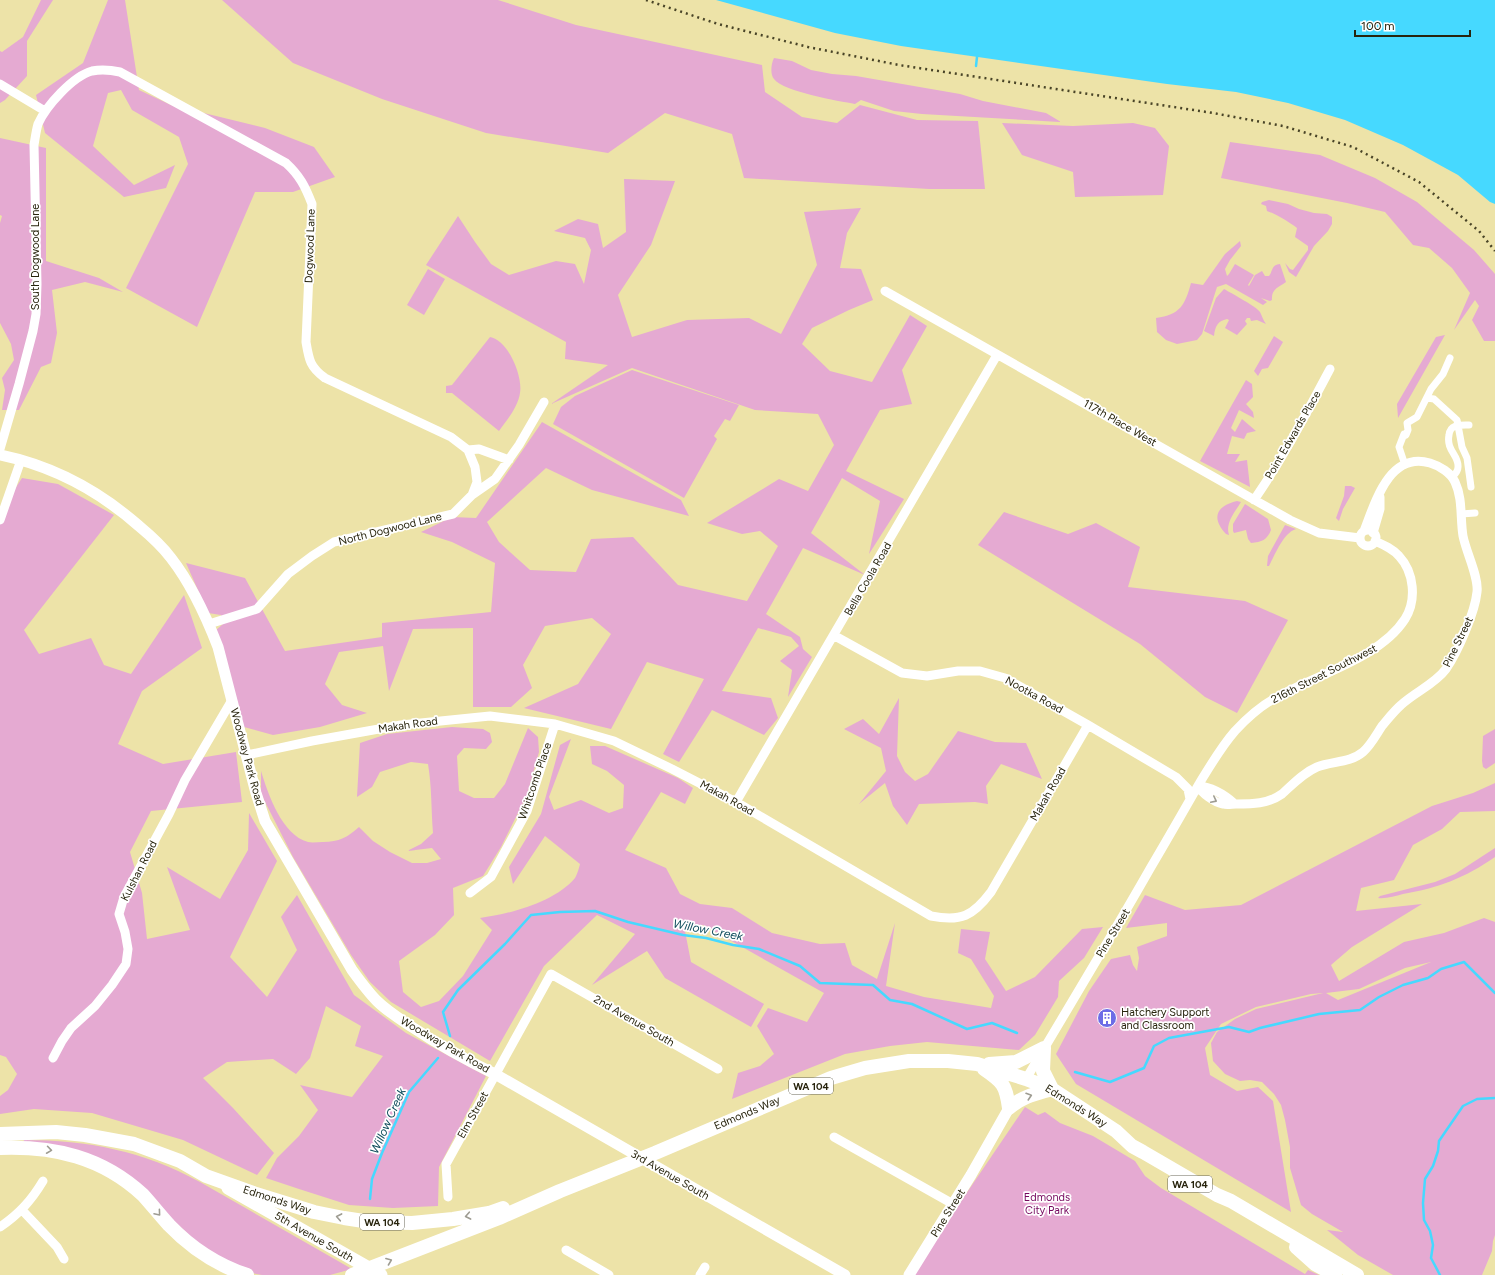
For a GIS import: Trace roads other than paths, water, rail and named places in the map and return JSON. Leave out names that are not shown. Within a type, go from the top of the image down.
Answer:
[{"type":"main road","points":[[1044,1048],[1043,1071],[1052,1089],[1026,1096],[1009,1108],[1005,1088],[999,1080],[977,1064],[1016,1062],[1044,1048]]},
{"type":"main road","name":"Edmonds Way","points":[[352,1275],[499,1218],[831,1078],[865,1068],[909,1061],[948,1061],[977,1064],[1026,1078],[1052,1089],[1116,1131],[1137,1138],[1218,1188],[1231,1201],[1357,1275]]},
{"type":"main road","name":"WA 104","points":[[1068,1100],[1105,1135],[1346,1275]]},
{"type":"main road","name":"Edmonds Way","points":[[0,1134],[56,1132],[85,1134],[134,1144],[180,1162],[206,1176],[283,1203],[314,1212],[370,1222],[412,1223],[453,1219],[489,1213],[560,1191]]},
{"type":"main road","points":[[0,1148],[32,1148],[56,1151],[85,1159],[104,1168],[126,1182],[142,1195],[170,1226],[194,1248],[222,1265],[247,1275]]},
{"type":"main road","name":"5th Avenue South","points":[[206,1176],[381,1275]]},
{"type":"main road","name":"WA 104","points":[[1293,1244],[1315,1264],[1335,1275]]},
{"type":"street","name":"Dogwood Lane","points":[[45,111],[80,76],[92,71],[108,70],[120,72],[286,163],[297,173],[306,187],[312,204],[306,342],[309,360],[316,372],[325,378],[451,438],[468,450]]},
{"type":"street","points":[[0,84],[45,111]]},
{"type":"street","name":"South Dogwood Lane","points":[[0,449],[21,376],[36,314],[37,284],[34,145],[38,126],[45,111]]},
{"type":"street","name":"117th Place West","points":[[885,291],[1290,520],[1319,533],[1368,536],[1388,547],[1399,555],[1407,568],[1412,587],[1412,602],[1406,618]]},
{"type":"street","name":"Bella Coola Road","points":[[736,802],[835,636],[997,355]]},
{"type":"street","points":[[1405,465],[1399,444],[1404,434],[1406,435],[1408,430],[1407,423],[1416,418],[1431,389],[1443,374],[1450,358]]},
{"type":"street","name":"Point Edwards Place","points":[[1254,500],[1273,473],[1294,437],[1330,369]]},
{"type":"street","points":[[1427,398],[1434,399],[1457,420],[1462,447],[1467,458],[1471,487]]},
{"type":"street","name":"North Dogwood Lane","points":[[209,624],[257,608],[288,574],[334,542],[453,514],[472,495],[495,479],[519,445],[544,402]]},
{"type":"street","points":[[1368,536],[1380,509],[1380,495],[1384,485],[1394,472],[1405,465],[1415,462],[1428,463],[1435,465],[1452,477],[1457,472],[1458,464],[1449,447],[1448,439],[1450,430],[1456,426],[1469,424]]},
{"type":"street","points":[[472,495],[477,482],[475,467],[468,450],[479,449],[509,460]]},
{"type":"street","name":"Woodway Park Road","points":[[0,455],[21,460],[58,474],[102,497],[131,519],[157,542],[172,559],[193,592],[209,624],[218,647],[256,793],[268,825],[352,970],[369,993],[382,1006],[462,1058],[495,1074]]},
{"type":"street","points":[[0,520],[21,460]]},
{"type":"street","name":"Pine Street","points":[[1026,1078],[1076,993],[1109,941],[1198,786],[1209,788],[1228,798],[1235,804],[1256,804],[1277,798],[1302,776],[1312,770],[1318,767],[1350,759],[1363,752],[1390,716],[1402,704],[1436,679],[1446,669],[1468,624],[1475,605],[1478,590],[1477,581],[1463,535],[1469,514],[1452,477]]},
{"type":"street","name":"216th Street Southwest","points":[[1198,786],[1214,759],[1235,731],[1252,714],[1278,696],[1359,657],[1380,645],[1406,618]]},
{"type":"street","name":"Nootka Road","points":[[835,636],[902,673],[927,676],[958,671],[980,671],[1004,678],[1176,777],[1188,789],[1190,799]]},
{"type":"street","name":"Kulshan Road","points":[[53,1058],[71,1028],[94,1006],[112,985],[126,964],[128,949],[120,914],[124,897],[169,814],[185,780],[232,700]]},
{"type":"street","name":"Makah Road","points":[[247,755],[312,741],[401,725],[476,717],[490,716],[555,724],[614,741],[672,769],[736,802],[931,916],[956,919],[969,914],[984,901],[991,892],[1088,725]]},
{"type":"street","name":"Whitcomb Place","points":[[470,893],[491,876],[527,811],[555,724]]},
{"type":"street","name":"Elm Street","points":[[448,1197],[446,1164],[551,974]]},
{"type":"street","name":"2nd Avenue South","points":[[551,974],[718,1069]]},
{"type":"street","name":"3rd Avenue South","points":[[495,1074],[845,1275]]},
{"type":"street","name":"Pine Street","points":[[909,1275],[953,1204],[1009,1108]]},
{"type":"street","points":[[834,1137],[953,1204]]},
{"type":"street","points":[[0,1227],[22,1210],[34,1196],[43,1181]]},
{"type":"street","points":[[22,1210],[57,1247],[64,1259]]},
{"type":"street","points":[[566,1250],[609,1275]]},
{"type":"water","points":[[716,0],[1495,0],[1495,204],[1490,202],[1458,175],[1403,145],[1345,120],[1288,103],[1236,92],[1167,84],[901,46],[835,33]]},
{"type":"waterway","points":[[976,66],[977,57]]},
{"type":"waterway","name":"Willow Creek","points":[[450,1036],[443,1012],[458,990],[505,944],[531,915],[595,911],[628,922],[683,935],[706,938],[733,945],[759,949],[800,966],[820,983],[873,985],[890,1000],[912,1004],[967,1029],[992,1023],[1017,1033]]},
{"type":"waterway","points":[[1075,1072],[1110,1082],[1144,1068],[1154,1046],[1169,1038],[1229,1027],[1249,1032],[1319,1014],[1360,1010],[1379,997],[1403,985],[1428,978],[1441,969],[1464,962],[1495,993]]},
{"type":"waterway","name":"Willow Creek","points":[[370,1199],[372,1179],[409,1092],[438,1058]]},
{"type":"waterway","points":[[1440,1275],[1431,1258],[1433,1245],[1430,1231],[1424,1220],[1423,1203],[1425,1179],[1433,1166],[1438,1151],[1439,1141],[1463,1106],[1477,1099],[1495,1098]]},
{"type":"railway","points":[[646,0],[718,24],[808,47],[899,65],[1213,113],[1283,126],[1353,147],[1419,182],[1479,231],[1495,251]]},
{"type":"place","name":"Hatchery Support and Classroom","points":[[1107,1018]]},
{"type":"park label","name":"Edmonds City Park","points":[[1047,1203]]}]
